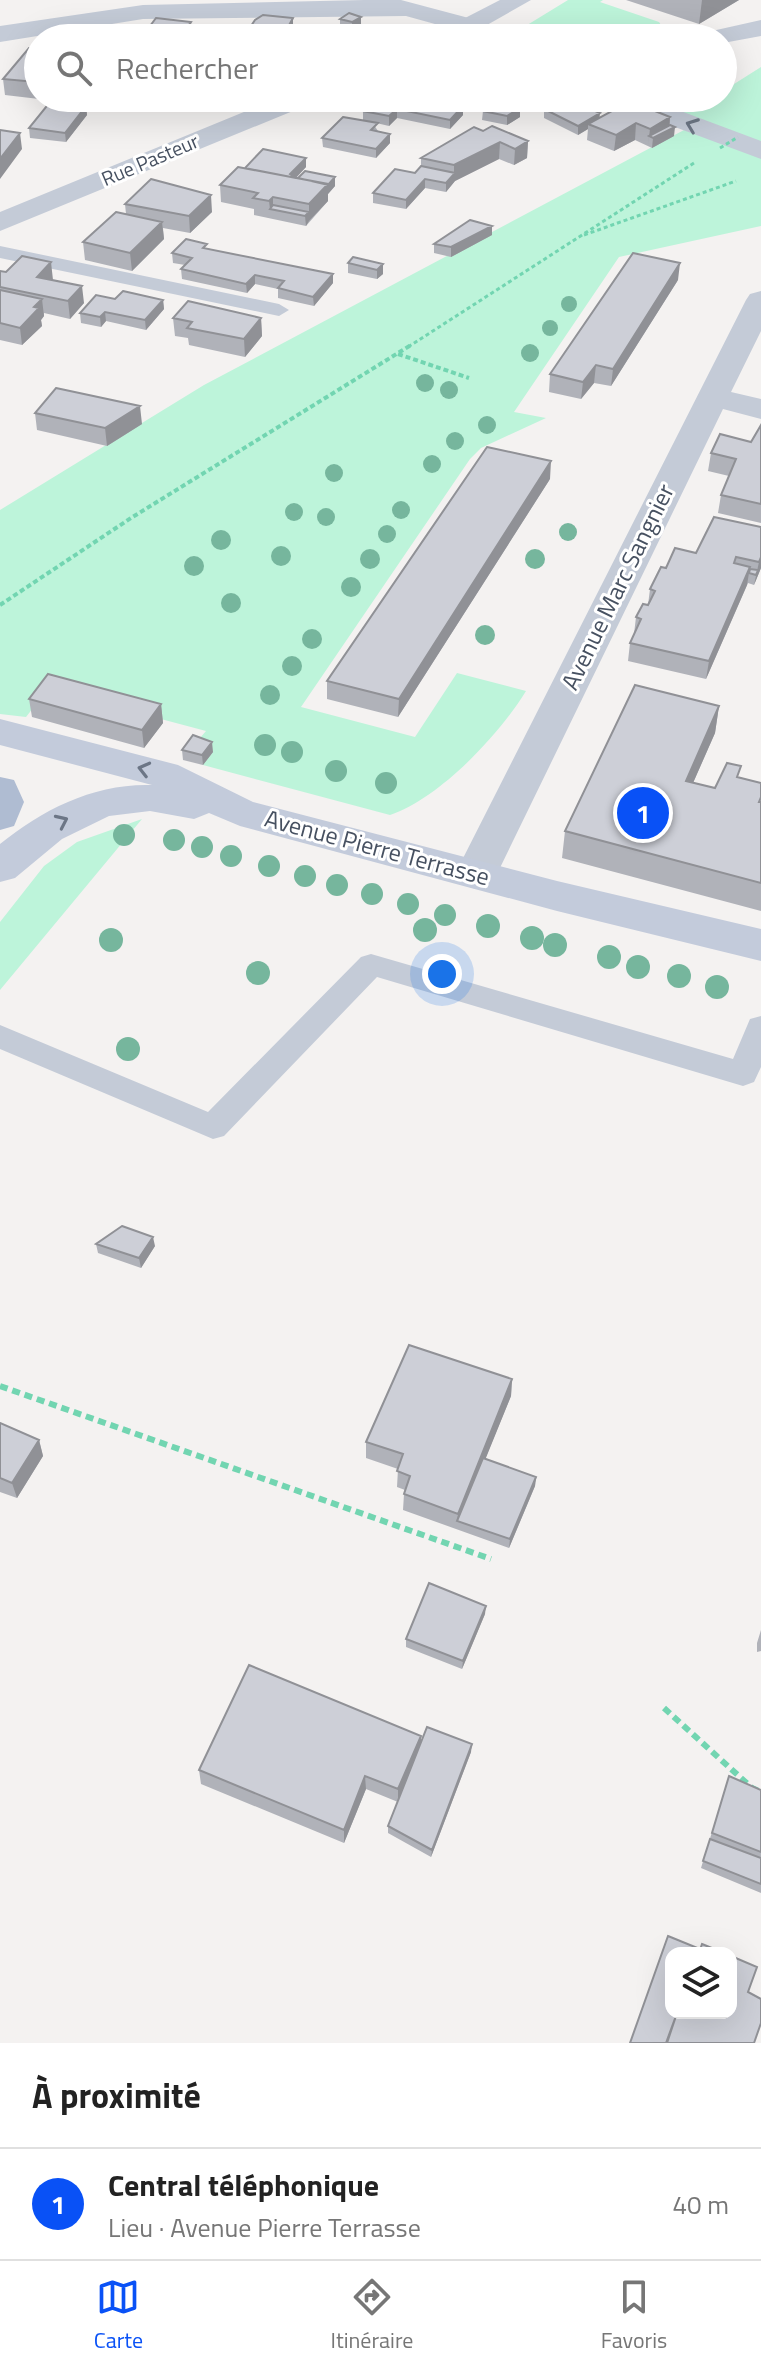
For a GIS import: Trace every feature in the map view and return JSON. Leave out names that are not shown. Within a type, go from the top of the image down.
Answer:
[{"type":"main road","name":"Avenue Pierre Terrasse","points":[[0,732],[164,774],[240,812],[761,945]]},
{"type":"main road","points":[[0,790],[4,802],[0,816]]},
{"type":"main road","points":[[0,868],[25,842],[58,821],[105,804],[146,797],[240,812]]},
{"type":"street","points":[[373,0],[406,9],[438,24]]},
{"type":"street","points":[[477,24],[519,0]]},
{"type":"street","points":[[65,24],[143,12],[406,9]]},
{"type":"street","points":[[737,33],[761,28]]},
{"type":"street","points":[[0,34],[24,30]]},
{"type":"street","name":"Rue Pasteur","points":[[0,222],[267,112]]},
{"type":"street","points":[[661,112],[749,144]]},
{"type":"street","name":"Avenue Marc Sangnier","points":[[476,874],[761,300]]},
{"type":"street","points":[[713,397],[761,409]]},
{"type":"lane","points":[[0,252],[279,310]]},
{"type":"lane","points":[[0,1036],[213,1127],[371,965],[743,1074],[761,1027]]},
{"type":"path","points":[[720,148],[749,144]]},
{"type":"path","points":[[0,605],[131,518],[397,354],[707,156]]},
{"type":"path","points":[[579,236],[613,227],[725,183],[746,180]]},
{"type":"path","points":[[397,354],[469,378]]},
{"type":"path","points":[[0,1386],[491,1559]]},
{"type":"path","points":[[664,1708],[752,1788],[761,1792]]},
{"type":"green space","points":[[568,0],[603,0],[600,2],[660,24],[529,24]]},
{"type":"green space","points":[[761,67],[761,147],[670,112],[737,112],[737,82]]},
{"type":"green space","points":[[684,130],[761,157],[761,226],[619,257],[514,412],[546,418],[481,448],[470,459],[301,707],[415,737],[457,673],[526,691],[500,727],[448,780],[429,795],[390,815],[203,765],[212,752],[194,745],[206,731],[48,689],[26,717],[0,714],[0,510],[204,385]]},
{"type":"green space","points":[[142,819],[0,990],[0,922],[44,866],[77,842]]},
{"type":"building","points":[[349,13],[361,17],[352,22],[340,19]]},
{"type":"building","points":[[263,15],[293,18],[290,24],[252,24]]},
{"type":"building","points":[[156,18],[191,22],[190,24],[152,24]]},
{"type":"building","points":[[24,54],[24,81],[3,79]]},
{"type":"building","points":[[42,112],[81,112],[65,133],[29,128]]},
{"type":"building","points":[[368,112],[394,112],[389,116]]},
{"type":"building","points":[[411,112],[457,112],[450,120]]},
{"type":"building","points":[[488,112],[514,112],[507,116]]},
{"type":"building","points":[[550,112],[600,113],[578,126]]},
{"type":"building","points":[[610,112],[658,112],[670,117],[650,129],[636,123],[616,135],[588,124]]},
{"type":"building","points":[[343,117],[378,123],[371,130],[390,134],[376,149],[322,138]]},
{"type":"building","points":[[670,125],[675,127],[653,138],[649,136]]},
{"type":"building","points":[[492,126],[528,141],[515,149],[500,142],[454,165],[421,158],[474,127],[483,131]]},
{"type":"building","points":[[0,130],[20,133],[0,159]]},
{"type":"building","points":[[263,149],[306,158],[290,174],[296,178],[245,168]]},
{"type":"building","points":[[421,166],[455,173],[446,183],[425,179],[406,200],[373,193],[395,169],[415,173]]},
{"type":"building","points":[[238,167],[328,184],[309,204],[273,197],[269,201],[253,198],[258,193],[220,185]]},
{"type":"building","points":[[305,171],[335,177],[328,185],[298,178]]},
{"type":"building","points":[[151,179],[211,195],[189,216],[125,204]]},
{"type":"building","points":[[273,205],[309,212],[305,216],[270,209]]},
{"type":"building","points":[[116,212],[162,222],[130,253],[83,242]]},
{"type":"building","points":[[470,220],[492,226],[451,247],[434,244]]},
{"type":"building","points":[[186,239],[207,244],[203,248],[333,274],[313,297],[278,288],[284,281],[255,275],[246,284],[181,269],[192,258],[172,253]]},
{"type":"building","points":[[633,253],[680,263],[613,369],[596,365],[583,382],[550,374]]},
{"type":"building","points":[[22,256],[51,262],[37,277],[82,286],[68,301],[0,287],[0,271],[6,272]]},
{"type":"building","points":[[353,257],[383,264],[377,270],[348,263]]},
{"type":"building","points":[[0,290],[42,299],[34,307],[39,308],[20,328],[0,323]]},
{"type":"building","points":[[123,291],[163,300],[145,320],[105,312],[100,317],[80,313],[96,295],[115,299]]},
{"type":"building","points":[[188,301],[261,318],[244,339],[187,328],[192,322],[173,318]]},
{"type":"building","points":[[56,388],[140,406],[105,428],[35,413]]},
{"type":"building","points":[[761,425],[761,504],[721,495],[736,459],[711,453],[720,434],[751,442]]},
{"type":"building","points":[[487,447],[551,461],[399,699],[327,681]]},
{"type":"building","points":[[714,517],[761,527],[761,557],[759,562],[736,557],[734,563],[750,567],[709,661],[630,643],[641,619],[636,617],[643,604],[648,605],[655,591],[650,589],[661,567],[666,568],[675,548],[696,553]]},
{"type":"building","points":[[48,674],[161,704],[142,730],[29,699]]},
{"type":"building","points":[[635,685],[719,706],[686,781],[715,788],[727,763],[741,766],[737,777],[761,783],[761,883],[565,831]]},
{"type":"building","points":[[193,735],[212,742],[202,755],[182,750]]},
{"type":"building","points":[[122,1226],[153,1237],[139,1258],[96,1244]]},
{"type":"building","points":[[409,1345],[512,1379],[458,1514],[404,1494],[410,1476],[397,1471],[403,1454],[366,1442]]},
{"type":"building","points":[[0,1423],[39,1440],[12,1483],[0,1478]]},
{"type":"building","points":[[483,1458],[536,1477],[510,1539],[457,1521]]},
{"type":"building","points":[[429,1583],[486,1606],[463,1661],[406,1639]]},
{"type":"building","points":[[249,1665],[421,1736],[398,1789],[365,1776],[344,1830],[199,1770]]},
{"type":"building","points":[[427,1727],[472,1744],[432,1850],[388,1826]]},
{"type":"building","points":[[729,1776],[761,1790],[761,1852],[712,1833]]},
{"type":"building","points":[[710,1839],[761,1858],[761,1884],[703,1861]]},
{"type":"building","points":[[668,1936],[695,1947],[665,1947],[665,2019],[675,2019],[666,2043],[630,2043]]},
{"type":"building","points":[[737,1959],[757,1967],[748,1992],[761,1999],[761,2023],[754,2043],[667,2043],[675,2019],[737,2019]]},
{"type":"place","name":"Central téléphonique","points":[[643,813]]}]
